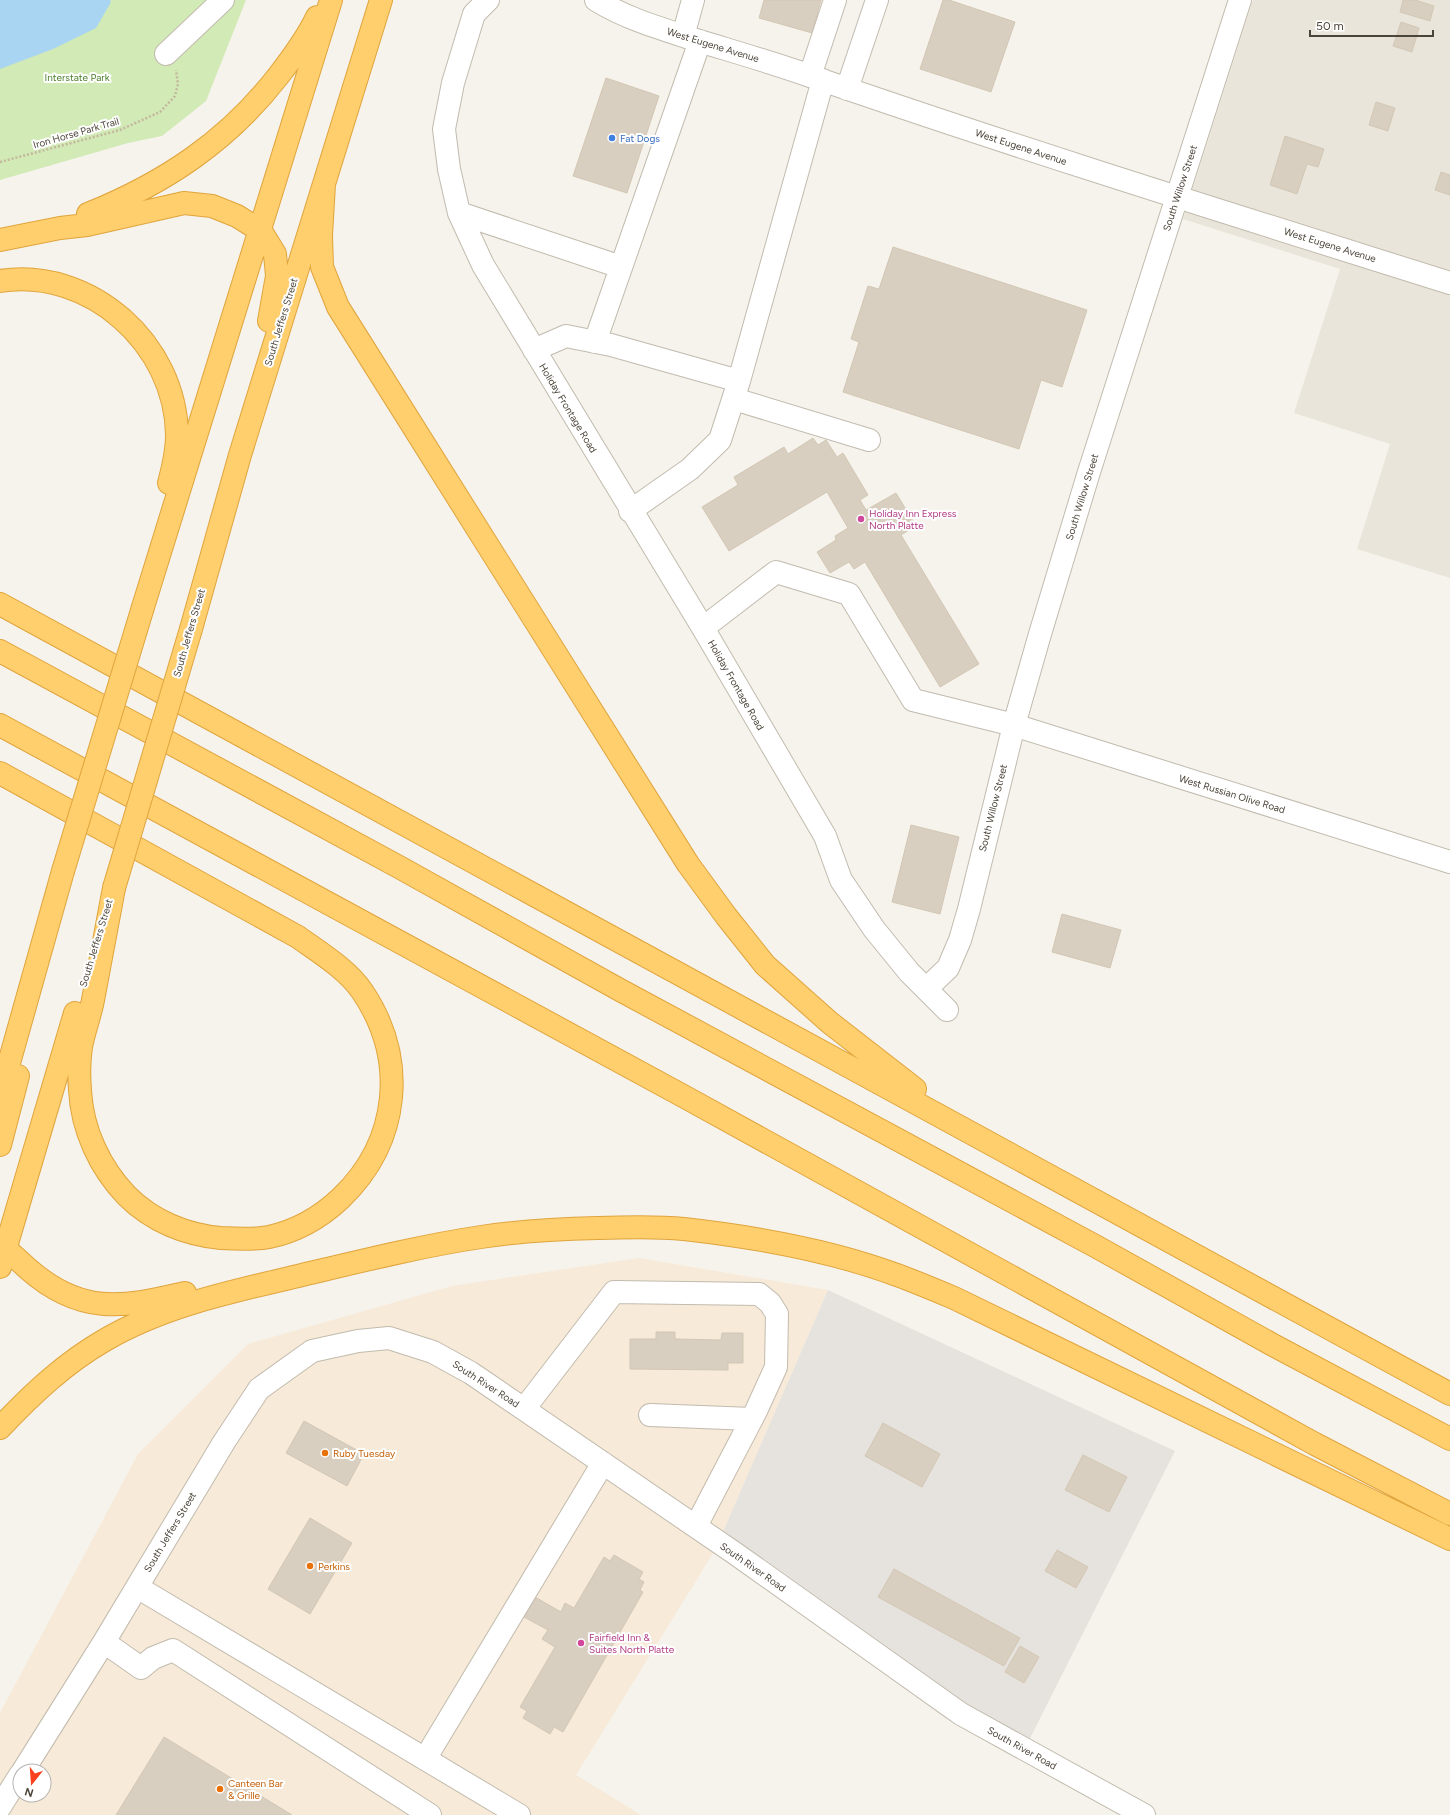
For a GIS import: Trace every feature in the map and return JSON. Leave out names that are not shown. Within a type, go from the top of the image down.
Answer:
[{"type":"highway","points":[[60,228],[84,216],[122,201],[167,176],[225,134],[251,109],[285,67],[307,36],[325,0]]},
{"type":"highway","points":[[0,1095],[63,871],[331,0]]},
{"type":"highway","name":"South Jeffers Street","points":[[2,1252],[114,888],[191,629],[240,455],[382,0]]},
{"type":"highway","points":[[324,184],[321,235],[322,267],[338,307],[688,864],[765,965],[829,1022],[880,1064],[928,1098],[1035,1167]]},
{"type":"highway","points":[[0,240],[60,228],[87,225],[184,203],[203,204],[225,210],[261,231],[275,254],[277,276],[240,455]]},
{"type":"highway","points":[[0,281],[13,279],[45,281],[74,288],[98,300],[121,316],[147,344],[161,369],[172,401],[177,435],[172,474],[158,526],[143,607]]},
{"type":"highway","points":[[0,604],[1450,1394]]},
{"type":"highway","points":[[0,651],[399,867],[620,990],[1097,1247],[1280,1349],[1450,1440]]},
{"type":"highway","points":[[0,725],[678,1094],[1314,1444],[1450,1514]]},
{"type":"highway","points":[[0,773],[298,937],[333,962],[361,989],[376,1016],[386,1041],[391,1069],[392,1091],[389,1118],[381,1142],[369,1166],[352,1187],[315,1219],[292,1230],[268,1237],[239,1239],[207,1237],[182,1230],[139,1208],[110,1177],[97,1155],[85,1122],[80,1091],[81,1048],[92,1002],[114,888]]},
{"type":"highway","points":[[0,1145],[18,1078],[21,1023]]},
{"type":"highway","points":[[0,1428],[43,1384],[73,1361],[106,1339],[179,1307],[227,1293],[377,1258],[482,1236],[630,1227],[682,1229],[738,1236],[781,1244],[841,1258],[896,1274],[954,1298],[1450,1539]]},
{"type":"highway","points":[[2,1252],[55,1289],[83,1302],[112,1305],[154,1300],[281,1271],[377,1258]]},
{"type":"street","points":[[166,54],[223,0]]},
{"type":"street","name":"West Eugene Avenue","points":[[596,0],[613,10],[644,23],[847,88],[1177,197],[1450,283]]},
{"type":"street","points":[[595,342],[621,267],[691,38],[692,0]]},
{"type":"street","points":[[630,511],[690,469],[720,440],[736,390],[835,0]]},
{"type":"street","points":[[847,88],[877,0]]},
{"type":"street","name":"South Willow Street","points":[[926,990],[948,968],[960,940],[970,910],[1014,725],[1087,479],[1240,0]]},
{"type":"street","name":"Holiday Frontage Road","points":[[480,5],[453,83],[444,129],[449,169],[459,213],[483,265],[630,511],[703,628],[825,836],[841,880],[874,929],[909,972],[947,1010]]},
{"type":"street","points":[[459,213],[621,267]]},
{"type":"street","name":"Holiday Frontage Road","points":[[534,350],[566,336],[595,342],[736,390],[869,440]]},
{"type":"street","name":"West Russian Olive Road","points":[[703,628],[776,572],[849,594],[913,700],[1014,725],[1450,862]]},
{"type":"street","points":[[524,1409],[614,1292],[759,1294],[770,1303],[777,1314],[776,1367],[752,1419],[696,1526]]},
{"type":"street","name":"South River Road","points":[[358,1341],[389,1338],[433,1352],[471,1373],[696,1526],[961,1714],[1144,1815]]},
{"type":"street","name":"South Jeffers Street","points":[[28,1763],[137,1588],[224,1442],[259,1389],[312,1351],[358,1341]]},
{"type":"street","points":[[650,1415],[752,1419]]},
{"type":"street","points":[[425,1759],[603,1463]]},
{"type":"street","points":[[137,1588],[519,1815]]},
{"type":"street","points":[[104,1642],[141,1668],[153,1658],[173,1650],[430,1815]]},
{"type":"street","points":[[0,1807],[12,1788]]},
{"type":"path","name":"Iron Horse Park Trail","points":[[0,162],[120,130],[160,112],[175,96],[178,84],[176,70],[166,54]]},
{"type":"shaded area","points":[[1253,0],[1450,0],[1450,578],[1357,549],[1390,444],[1294,413],[1340,269],[1183,219]]},
{"type":"shaded area","points":[[639,1258],[828,1290],[715,1550],[576,1775],[641,1815],[0,1815],[0,1713],[138,1454],[248,1344],[452,1286]]},
{"type":"shaded area","points":[[828,1290],[1175,1451],[1020,1758],[945,1718],[715,1550]]},
{"type":"green space","name":"Interstate Park","points":[[0,0],[246,0],[206,101],[162,136],[128,143],[0,180]]},
{"type":"water","points":[[0,0],[110,0],[111,2],[96,28],[53,49],[0,69]]},
{"type":"building","points":[[764,0],[821,0],[812,33],[759,18]]},
{"type":"building","points":[[943,0],[949,0],[1015,22],[991,92],[920,69]]},
{"type":"building","points":[[1403,0],[1415,0],[1434,6],[1430,21],[1400,12]]},
{"type":"building","points":[[1401,22],[1419,28],[1412,52],[1393,46]]},
{"type":"building","points":[[606,78],[659,96],[627,193],[573,176]]},
{"type":"building","points":[[1376,102],[1395,108],[1388,131],[1369,125]]},
{"type":"building","points":[[1285,136],[1324,149],[1318,167],[1307,164],[1297,194],[1270,185]]},
{"type":"building","points":[[1441,172],[1450,175],[1450,195],[1435,190]]},
{"type":"building","points":[[893,247],[1087,310],[1062,387],[1041,380],[1019,449],[843,392],[859,342],[851,339],[868,286],[879,289]]},
{"type":"building","points":[[813,438],[818,445],[826,440],[837,457],[843,453],[868,495],[860,500],[866,510],[896,493],[916,526],[901,535],[979,664],[940,687],[865,562],[854,569],[849,562],[830,573],[817,552],[836,540],[835,536],[848,528],[827,492],[729,551],[702,507],[738,485],[734,477],[784,447],[788,454]]},
{"type":"building","points":[[911,825],[959,837],[940,914],[892,902]]},
{"type":"building","points":[[1062,914],[1121,930],[1110,968],[1052,952]]},
{"type":"building","points":[[656,1332],[675,1332],[675,1339],[721,1340],[722,1333],[743,1333],[743,1363],[728,1363],[728,1370],[630,1369],[630,1339],[656,1339]]},
{"type":"building","name":"Ruby Tuesday","points":[[304,1421],[364,1454],[347,1486],[286,1453]]},
{"type":"building","points":[[883,1423],[940,1454],[922,1487],[865,1456]]},
{"type":"building","points":[[1083,1455],[1127,1477],[1109,1512],[1065,1490]]},
{"type":"building","name":"Perkins","points":[[310,1518],[352,1543],[310,1614],[268,1589]]},
{"type":"building","points":[[1057,1550],[1088,1567],[1076,1588],[1045,1571]]},
{"type":"building","name":"Fairfield Inn & Suites North Platte","points":[[614,1555],[643,1572],[639,1579],[644,1582],[640,1590],[643,1592],[563,1732],[554,1727],[550,1734],[523,1718],[527,1711],[520,1707],[555,1647],[542,1639],[548,1630],[524,1617],[535,1597],[561,1612],[565,1603],[574,1608],[604,1557],[610,1561]]},
{"type":"building","points":[[894,1569],[1020,1638],[1004,1666],[878,1597]]},
{"type":"building","points":[[1020,1646],[1039,1657],[1024,1683],[1005,1672]]},
{"type":"building","points":[[164,1737],[292,1815],[116,1815]]},
{"type":"place","name":"Fat Dogs","points":[[612,138]]},
{"type":"place","name":"Holiday Inn Express North Platte","points":[[861,519]]},
{"type":"place","name":"Ruby Tuesday","points":[[325,1453]]},
{"type":"place","name":"Perkins","points":[[310,1566]]},
{"type":"place","name":"Fairfield Inn & Suites North Platte","points":[[581,1643]]},
{"type":"place","name":"Canteen Bar & Grille","points":[[220,1789]]}]
